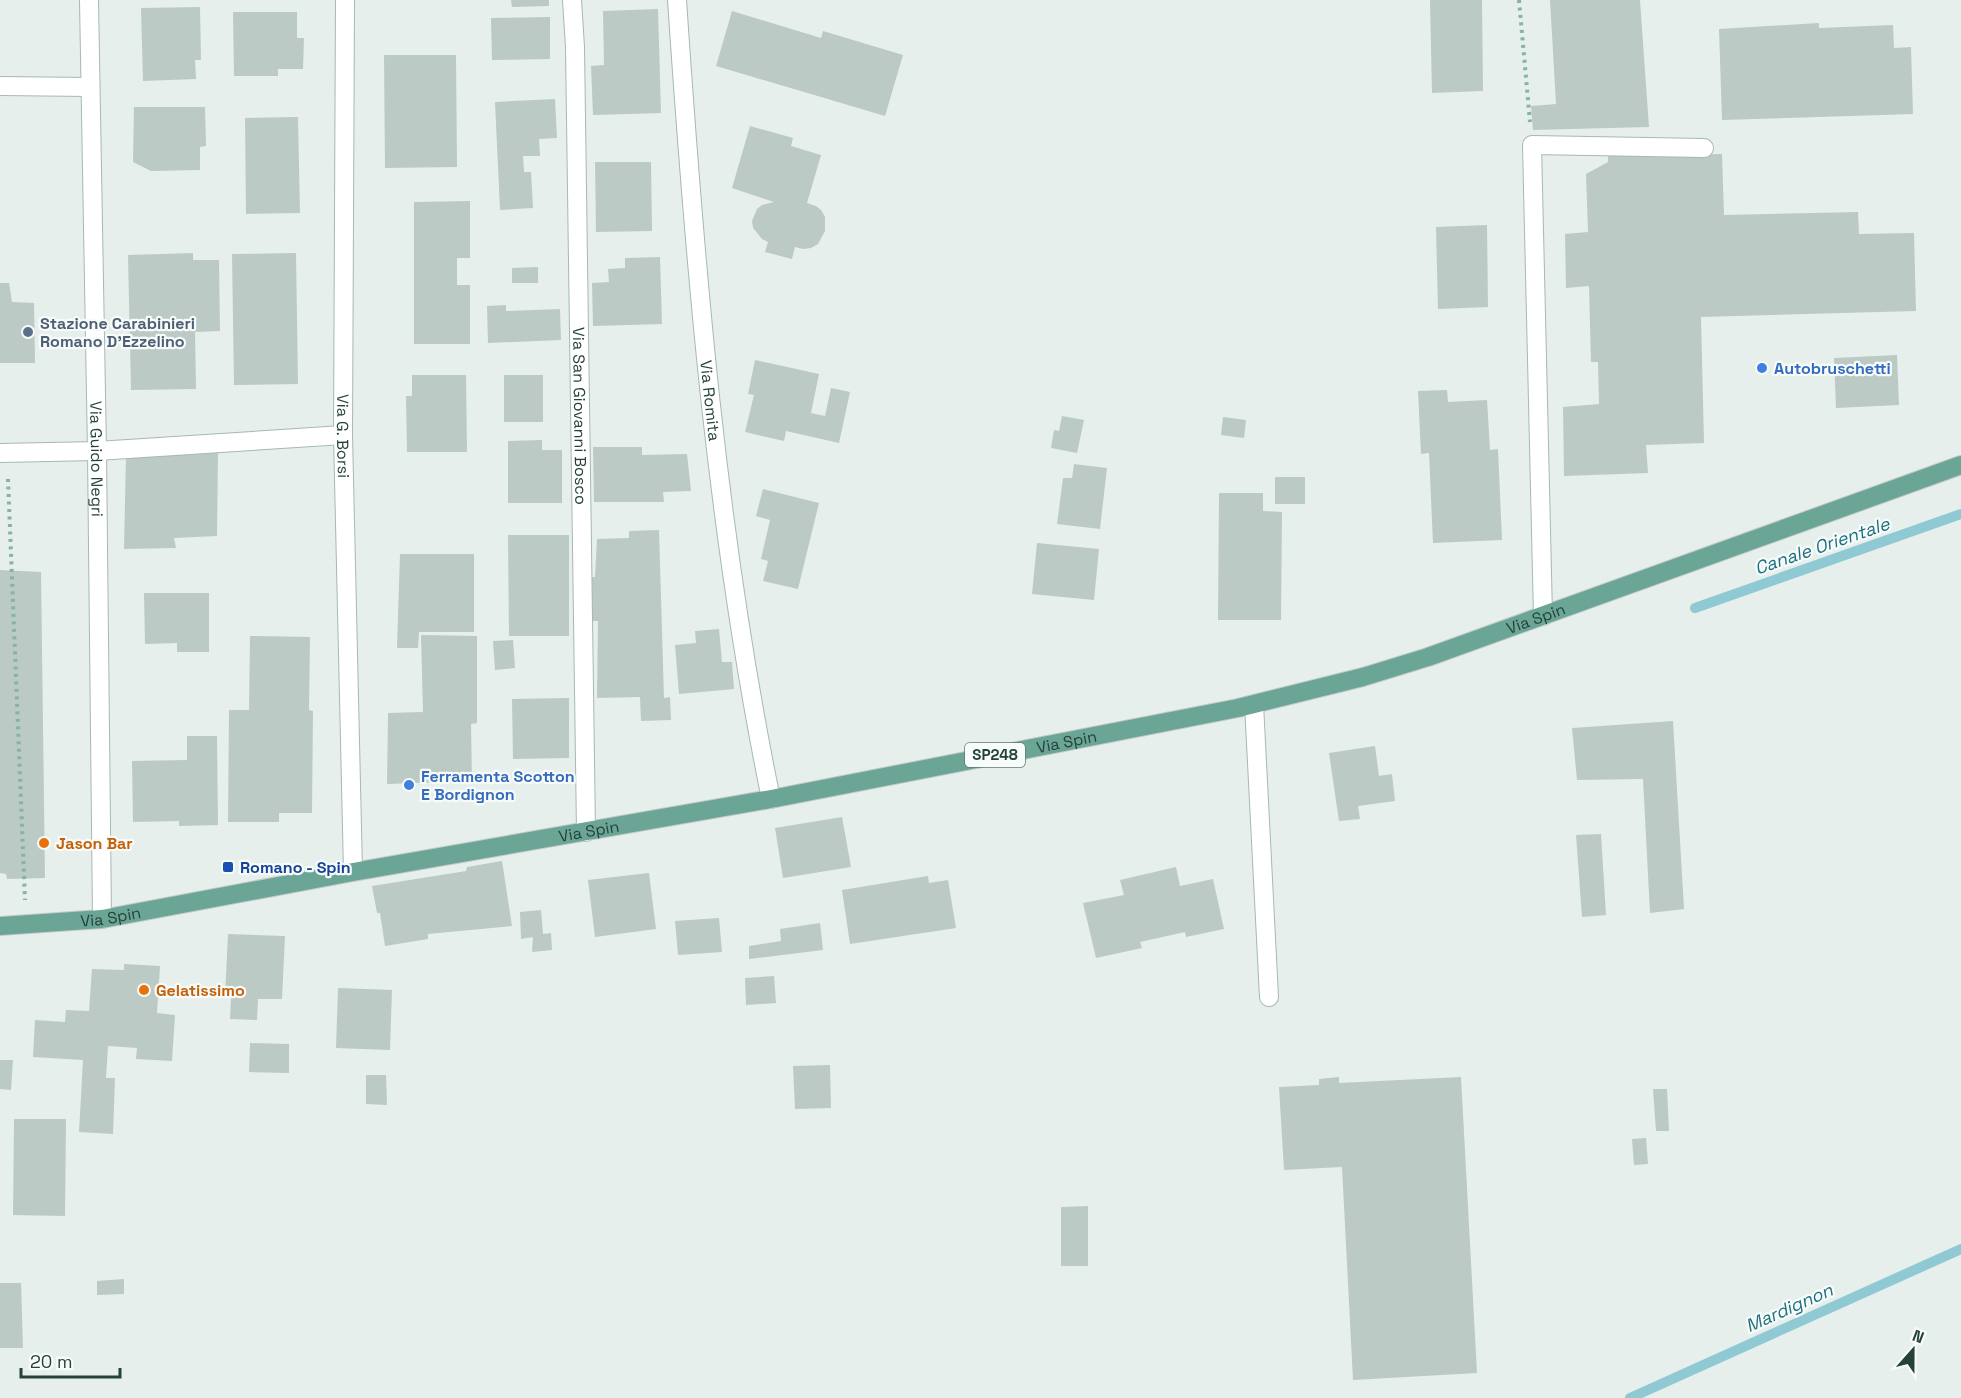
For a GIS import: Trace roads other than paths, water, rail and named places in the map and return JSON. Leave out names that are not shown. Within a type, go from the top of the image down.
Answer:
[{"type":"main road","name":"Via Spin","points":[[0,926],[102,919],[353,872],[771,799],[1254,704],[1363,677],[1439,653],[1961,465]]},
{"type":"street","name":"Via Guido Negri","points":[[88,0],[98,451],[102,919]]},
{"type":"street","name":"Via G. Borsi","points":[[345,0],[342,435],[353,872]]},
{"type":"street","name":"Via San Giovanni Bosco","points":[[572,0],[575,71],[586,832]]},
{"type":"street","name":"Via Romita","points":[[677,0],[690,193],[716,448],[727,539],[771,799]]},
{"type":"street","points":[[0,86],[90,87]]},
{"type":"street","points":[[1543,616],[1532,145],[1704,148]]},
{"type":"street","points":[[4,453],[98,451],[342,435]]},
{"type":"street","points":[[1254,704],[1269,997]]},
{"type":"waterway","name":"Canale Orientale","points":[[1695,608],[1961,514]]},
{"type":"waterway","name":"Mardignon","points":[[1630,1398],[1961,1249]]},
{"type":"place","name":"Stazione Carabinieri Romano D'Ezzelino","points":[[28,332]]},
{"type":"place","name":"Autobruschetti","points":[[1762,368]]},
{"type":"place","name":"Ferramenta Scotton E Bordignon","points":[[409,785]]},
{"type":"place","name":"Jason Bar","points":[[44,843]]},
{"type":"place","name":"Romano - Spin","points":[[228,867]]},
{"type":"place","name":"Gelatissimo","points":[[144,990]]}]
